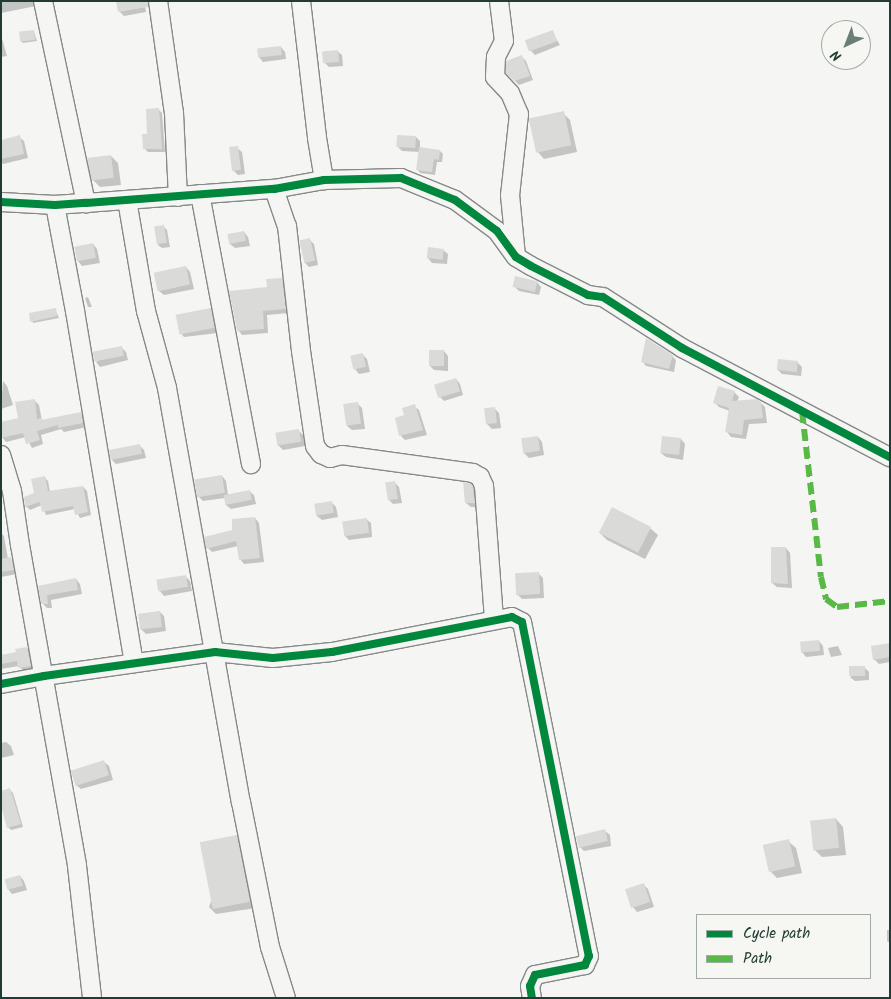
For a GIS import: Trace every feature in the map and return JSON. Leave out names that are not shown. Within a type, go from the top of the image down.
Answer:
[{"type":"street","points":[[43,1],[86,203]]},
{"type":"street","points":[[158,1],[174,113],[178,197]]},
{"type":"street","points":[[301,1],[317,138],[324,180]]},
{"type":"street","points":[[499,1],[504,41],[496,57],[495,77],[510,93],[520,114],[510,194],[516,257]]},
{"type":"street","points":[[1,202],[55,205],[274,189],[324,180],[401,178],[454,200],[498,231],[516,257],[580,291],[603,297],[682,348],[890,457]]},
{"type":"street","points":[[274,189],[287,226],[301,352],[315,446],[321,454],[330,458],[342,455],[473,473],[480,477],[484,486],[494,620]]},
{"type":"street","points":[[200,194],[252,464]]},
{"type":"street","points":[[127,200],[146,311],[167,388],[270,947],[286,998]]},
{"type":"street","points":[[55,205],[75,311],[134,663]]},
{"type":"street","points":[[1,455],[12,491],[78,866],[92,998]]},
{"type":"street","points":[[1,684],[44,676],[215,652],[273,658],[332,652],[512,616],[522,622],[589,956],[585,965],[535,975],[530,986],[532,998]]},
{"type":"building","points":[[116,1],[148,1],[148,7],[118,12]]},
{"type":"building","points":[[34,30],[35,40],[20,42],[19,32]]},
{"type":"building","points":[[553,30],[557,41],[529,52],[525,40]]},
{"type":"building","points":[[281,46],[282,55],[258,57],[257,49]]},
{"type":"building","points":[[338,50],[339,62],[323,63],[322,51]]},
{"type":"building","points":[[522,55],[530,76],[514,81],[506,73],[506,61]]},
{"type":"building","points":[[159,108],[162,149],[143,149],[142,134],[147,134],[146,109]]},
{"type":"building","points":[[564,111],[571,145],[536,153],[529,118]]},
{"type":"building","points":[[20,135],[24,154],[1,159],[1,140]]},
{"type":"building","points":[[397,135],[416,136],[415,148],[396,147]]},
{"type":"building","points":[[238,146],[241,170],[232,171],[229,147]]},
{"type":"building","points":[[419,147],[440,150],[439,160],[434,159],[432,172],[416,170]]},
{"type":"building","points":[[111,155],[114,178],[90,181],[87,158]]},
{"type":"building","points":[[164,225],[167,243],[157,244],[154,227]]},
{"type":"building","points":[[244,231],[246,241],[229,244],[227,234]]},
{"type":"building","points":[[310,238],[315,260],[304,263],[299,240]]},
{"type":"building","points":[[93,243],[96,258],[77,261],[74,247]]},
{"type":"building","points":[[428,247],[444,249],[443,260],[427,258]]},
{"type":"building","points":[[186,266],[190,285],[158,291],[154,273]]},
{"type":"building","points":[[515,276],[537,281],[535,292],[513,287]]},
{"type":"building","points":[[282,278],[286,309],[263,311],[264,329],[237,331],[229,291],[267,287],[266,279]]},
{"type":"building","points":[[56,308],[57,316],[30,322],[29,313]]},
{"type":"building","points":[[211,308],[215,328],[179,335],[176,315]]},
{"type":"building","points":[[646,338],[673,355],[669,369],[641,362]]},
{"type":"building","points":[[122,346],[124,356],[94,362],[93,352]]},
{"type":"building","points":[[429,350],[444,350],[444,366],[429,366]]},
{"type":"building","points":[[363,353],[366,367],[353,369],[350,356]]},
{"type":"building","points":[[778,359],[798,361],[797,372],[777,370]]},
{"type":"building","points":[[456,378],[460,391],[438,398],[434,385]]},
{"type":"building","points":[[718,386],[735,391],[732,401],[756,399],[761,402],[763,418],[744,420],[742,435],[725,432],[729,408],[713,403]]},
{"type":"building","points":[[35,399],[37,419],[41,418],[41,420],[81,412],[83,423],[58,428],[58,425],[37,431],[40,440],[26,444],[23,433],[1,438],[1,422],[18,418],[15,402]]},
{"type":"building","points":[[358,402],[361,424],[346,426],[343,404]]},
{"type":"building","points":[[415,404],[423,430],[399,436],[395,418],[404,415],[402,408]]},
{"type":"building","points":[[495,407],[497,423],[486,424],[484,408]]},
{"type":"building","points":[[299,429],[301,442],[277,446],[275,433]]},
{"type":"building","points":[[538,436],[540,451],[523,453],[521,438]]},
{"type":"building","points":[[662,436],[681,438],[679,455],[660,453]]},
{"type":"building","points":[[140,444],[142,454],[110,460],[109,450]]},
{"type":"building","points":[[222,475],[225,493],[197,497],[194,479]]},
{"type":"building","points":[[45,476],[48,491],[83,486],[88,512],[75,515],[73,506],[42,512],[40,502],[25,507],[24,497],[34,493],[31,479]]},
{"type":"building","points":[[395,481],[398,499],[388,500],[385,483]]},
{"type":"building","points":[[463,482],[472,484],[475,503],[465,503]]},
{"type":"building","points":[[250,490],[252,500],[225,505],[223,495]]},
{"type":"building","points":[[332,501],[334,513],[316,516],[314,504]]},
{"type":"building","points":[[612,507],[651,527],[638,553],[599,533]]},
{"type":"building","points":[[255,517],[260,558],[239,560],[236,541],[206,549],[204,537],[232,530],[232,519]]},
{"type":"building","points":[[367,518],[369,533],[344,536],[342,521]]},
{"type":"building","points":[[771,547],[786,547],[788,584],[771,583]]},
{"type":"building","points":[[11,557],[14,570],[1,572],[1,559]]},
{"type":"building","points":[[539,572],[540,594],[516,595],[515,573]]},
{"type":"building","points":[[186,575],[188,587],[158,592],[156,580]]},
{"type":"building","points":[[76,578],[78,590],[47,595],[48,604],[41,604],[38,586]]},
{"type":"building","points":[[160,611],[162,627],[140,630],[138,614]]},
{"type":"building","points":[[819,640],[820,651],[801,653],[800,642]]},
{"type":"building","points":[[890,643],[890,657],[873,660],[871,646]]},
{"type":"building","points":[[27,647],[31,666],[18,668],[17,661],[1,664],[1,655],[16,652],[15,649]]},
{"type":"building","points":[[849,666],[865,666],[865,676],[849,676]]},
{"type":"building","points":[[104,760],[109,775],[76,786],[71,771]]},
{"type":"building","points":[[10,788],[21,824],[7,828],[1,806],[1,791]]},
{"type":"building","points":[[836,818],[839,848],[813,851],[810,821]]},
{"type":"building","points":[[605,829],[608,841],[579,848],[576,836]]},
{"type":"building","points":[[237,835],[250,902],[213,909],[200,842]]},
{"type":"building","points":[[789,839],[795,866],[769,872],[763,845]]},
{"type":"building","points":[[20,875],[23,886],[7,890],[5,879]]},
{"type":"building","points":[[644,883],[650,902],[631,908],[625,889]]},
{"type":"marked path","points":[[802,411],[821,577],[826,599],[837,607],[890,601]]},
{"type":"cycle path","points":[[1,202],[55,205],[274,189],[324,180],[401,178],[455,200],[497,231],[516,257],[531,266],[588,295],[603,297],[682,348],[890,457]]},
{"type":"cycle path","points":[[1,684],[44,676],[215,652],[273,658],[332,652],[512,617],[522,622],[589,956],[585,965],[535,975],[530,986],[532,998]]}]
